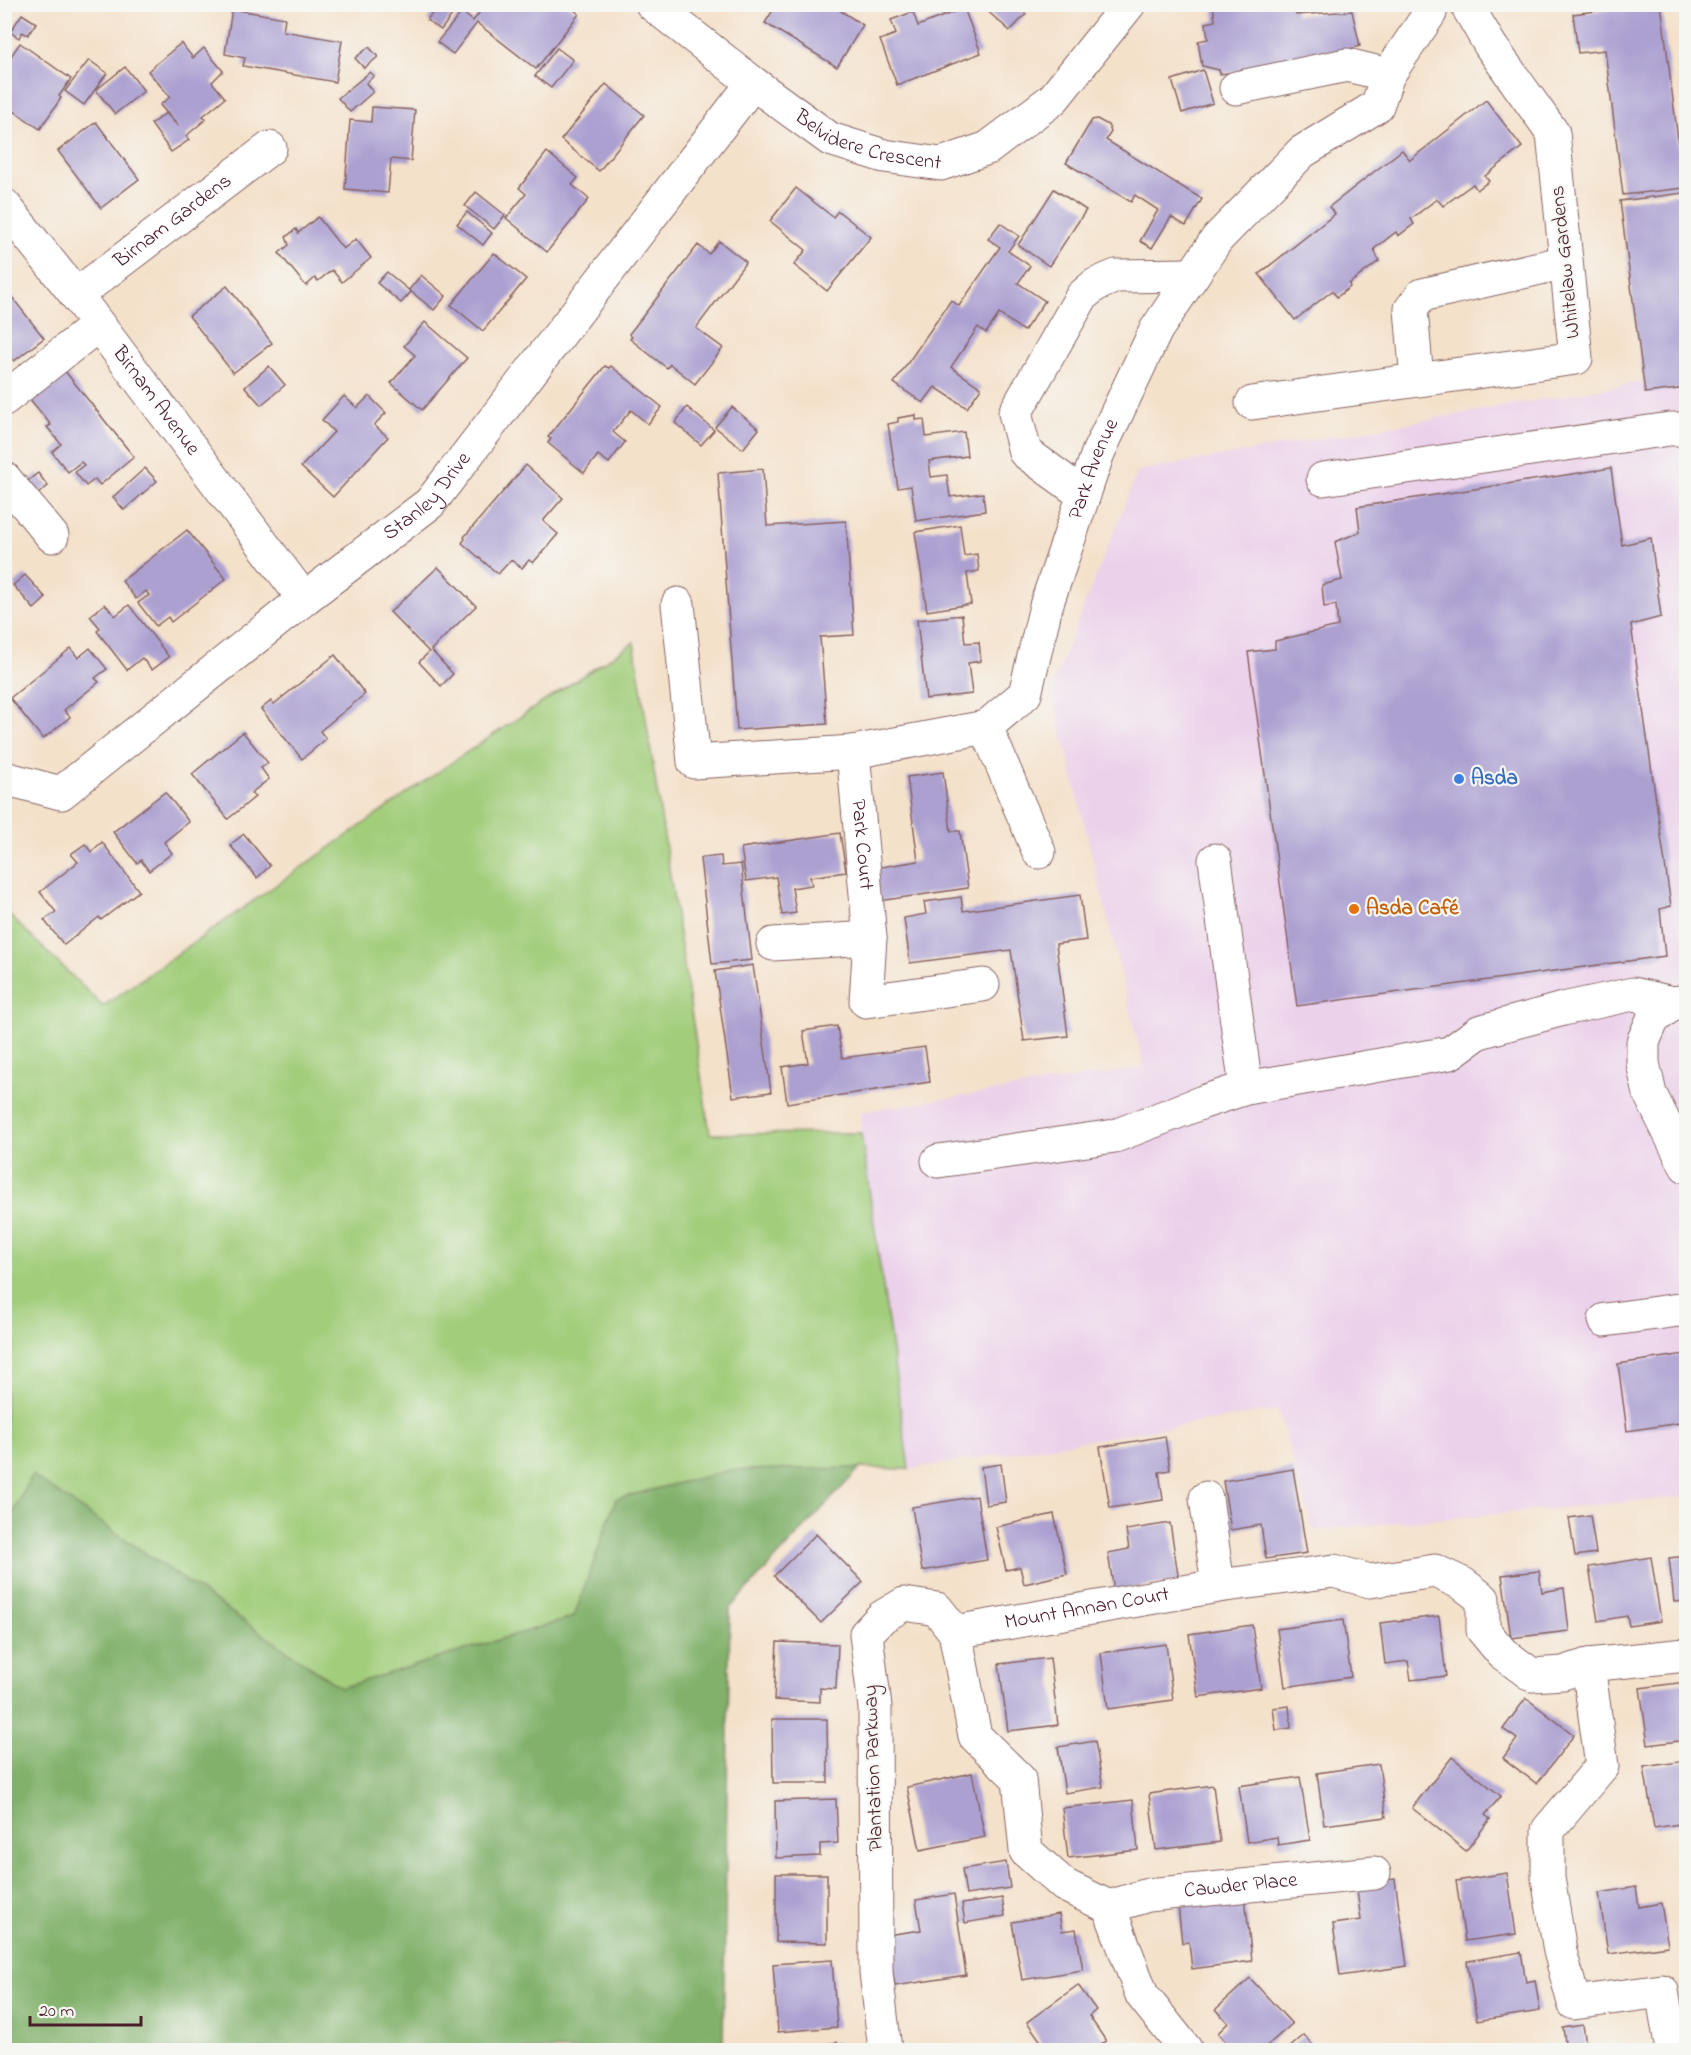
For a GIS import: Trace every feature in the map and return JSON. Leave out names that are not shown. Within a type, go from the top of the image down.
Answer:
[{"type":"street","name":"Belvidere Crescent","points":[[652,4],[753,83],[830,139],[884,156],[941,164],[988,148],[1053,99],[1129,4]]},
{"type":"street","points":[[1421,9],[1474,7]]},
{"type":"street","name":"Whitelaw Gardens","points":[[1252,403],[1576,358],[1552,133],[1490,45],[1474,7]]},
{"type":"street","name":"Park Avenue","points":[[986,728],[1025,694],[1046,606],[1098,453],[1156,330],[1217,239],[1302,152],[1377,106],[1388,75],[1421,9]]},
{"type":"street","points":[[1236,88],[1347,64],[1388,75]]},
{"type":"street","name":"Stanley Drive","points":[[5,779],[61,792],[304,599],[430,503],[753,83]]},
{"type":"street","name":"Birnam Gardens","points":[[76,295],[270,148]]},
{"type":"street","name":"Birnam Avenue","points":[[4,206],[76,295],[304,599]]},
{"type":"street","points":[[1418,380],[1411,309],[1422,295],[1566,262]]},
{"type":"street","points":[[1084,495],[1024,452],[1015,413],[1082,296],[1095,285],[1116,276],[1193,275]]},
{"type":"street","points":[[4,399],[98,325]]},
{"type":"street","points":[[1323,479],[1670,429],[1686,429]]},
{"type":"street","points":[[4,478],[52,536]]},
{"type":"street","points":[[678,604],[694,762],[853,752],[986,728],[1039,852]]},
{"type":"street","name":"Park Court","points":[[853,752],[870,938],[866,1001],[983,985]]},
{"type":"street","points":[[1215,860],[1246,1088]]},
{"type":"street","points":[[773,944],[870,938]]},
{"type":"street","points":[[938,1161],[1115,1136],[1246,1088],[1450,1053],[1479,1032],[1563,1009],[1633,994],[1680,1002]]},
{"type":"street","points":[[1680,1002],[1653,1019],[1643,1042],[1643,1064],[1650,1094],[1686,1166]]},
{"type":"street","points":[[1605,1320],[1686,1309]]},
{"type":"street","points":[[1206,1498],[1218,1586]]},
{"type":"street","name":"Mount Annan Court","points":[[955,1632],[1218,1586],[1334,1571],[1370,1581],[1435,1571],[1463,1584],[1483,1599],[1483,1630],[1502,1653],[1532,1675],[1563,1673],[1588,1665]]},
{"type":"street","name":"Plantation Parkway","points":[[885,2050],[876,1972],[876,1707],[866,1634],[882,1617],[904,1604],[937,1609],[955,1632],[975,1736],[1019,1779],[1026,1851],[1064,1885],[1109,1907]]},
{"type":"street","points":[[1672,2050],[1674,1989],[1574,2003],[1560,1951],[1548,1878],[1548,1830],[1602,1766],[1588,1665],[1686,1655]]},
{"type":"street","name":"Cawder Place","points":[[1109,1907],[1148,1895],[1374,1874]]},
{"type":"street","points":[[1109,1907],[1142,1995],[1186,2050]]},
{"type":"shaded area","points":[[1686,374],[1686,1497],[1313,1530],[1278,1410],[909,1469],[861,1133],[860,1112],[1144,1068],[1051,688],[1138,471]]},
{"type":"green space","points":[[634,642],[710,1134],[861,1133],[909,1469],[860,1468],[574,1617],[341,1688],[32,1476],[5,1530],[5,911],[103,1006],[461,756]]},
{"type":"green space","points":[[860,1468],[730,1608],[723,2050],[5,2050],[5,1530],[32,1475],[341,1688],[574,1617],[616,1499],[731,1470]]},
{"type":"building","points":[[439,4],[460,4],[441,30],[427,20]]},
{"type":"building","points":[[486,4],[567,4],[579,14],[536,69],[477,23],[453,54],[437,42],[462,12],[473,21]]},
{"type":"building","points":[[777,4],[830,4],[863,25],[837,67],[765,23]]},
{"type":"building","points":[[987,4],[1015,4],[1026,14],[1010,31],[984,8]]},
{"type":"building","points":[[1213,4],[1294,4],[1296,15],[1352,11],[1360,46],[1294,65],[1220,74],[1219,70],[1202,66],[1198,41],[1208,39],[1206,23],[1215,21]]},
{"type":"building","points":[[1661,4],[1684,188],[1623,195],[1605,50],[1578,53],[1573,14]]},
{"type":"building","points":[[964,8],[981,53],[897,85],[880,40],[896,34],[891,20],[913,12],[918,26]]},
{"type":"building","points":[[232,9],[285,18],[283,31],[342,41],[335,82],[243,66],[245,58],[225,54]]},
{"type":"building","points":[[22,14],[36,23],[28,35],[22,32],[19,38],[10,32]]},
{"type":"building","points":[[20,43],[71,79],[40,129],[4,104],[4,66]]},
{"type":"building","points":[[181,43],[193,58],[204,48],[223,71],[212,82],[225,98],[203,116],[206,119],[186,136],[189,140],[171,152],[151,124],[166,113],[178,126],[160,105],[170,97],[148,71]]},
{"type":"building","points":[[369,47],[378,57],[364,68],[355,58]]},
{"type":"building","points":[[557,48],[573,60],[551,88],[535,76]]},
{"type":"building","points":[[89,60],[107,73],[84,105],[65,91]]},
{"type":"building","points":[[125,67],[144,91],[115,114],[96,90]]},
{"type":"building","points":[[1203,70],[1213,103],[1182,113],[1172,80]]},
{"type":"building","points":[[370,72],[374,76],[366,83],[373,92],[350,112],[338,98]]},
{"type":"building","points":[[606,84],[644,115],[599,171],[561,140]]},
{"type":"building","points":[[1486,100],[1522,147],[1485,176],[1489,181],[1477,190],[1473,184],[1443,206],[1437,199],[1411,219],[1414,224],[1398,236],[1396,232],[1374,249],[1379,261],[1349,284],[1350,287],[1337,297],[1332,291],[1295,320],[1259,274],[1335,214],[1329,207],[1402,150],[1410,160]]},
{"type":"building","points":[[372,107],[415,110],[411,161],[391,159],[388,193],[345,189],[350,120],[371,122]]},
{"type":"building","points":[[1097,119],[1108,125],[1111,132],[1106,140],[1202,199],[1186,226],[1171,217],[1152,248],[1140,241],[1158,210],[1135,195],[1131,202],[1066,163],[1092,120]]},
{"type":"building","points":[[96,122],[139,179],[101,208],[58,151]]},
{"type":"building","points":[[547,152],[578,178],[572,185],[589,199],[547,252],[506,218],[526,194],[519,188]]},
{"type":"building","points":[[796,188],[833,217],[838,211],[871,237],[827,291],[794,265],[806,250],[770,221]]},
{"type":"building","points":[[1054,189],[1086,210],[1049,266],[1018,245]]},
{"type":"building","points":[[476,192],[505,215],[494,229],[465,206]]},
{"type":"building","points":[[1684,193],[1686,212],[1686,388],[1645,393],[1620,201]]},
{"type":"building","points":[[467,212],[492,233],[483,245],[457,224]]},
{"type":"building","points":[[318,217],[343,249],[356,239],[371,258],[342,282],[332,270],[318,281],[315,278],[306,286],[279,253],[289,245],[286,237],[296,229],[298,233]]},
{"type":"building","points":[[1000,223],[1019,236],[1008,251],[1030,266],[1018,283],[1045,301],[1024,331],[999,314],[986,333],[978,327],[951,367],[981,388],[967,408],[935,387],[923,403],[894,383],[951,300],[959,306],[1000,247],[988,239]]},
{"type":"building","points":[[719,241],[746,262],[696,328],[723,348],[695,384],[670,364],[667,368],[630,339],[632,337],[629,334],[698,245],[709,254]]},
{"type":"building","points":[[494,253],[526,279],[483,331],[451,305]]},
{"type":"building","points":[[387,272],[411,292],[401,303],[377,283]]},
{"type":"building","points":[[421,275],[446,296],[434,310],[409,290]]},
{"type":"building","points":[[227,286],[272,343],[233,373],[189,316]]},
{"type":"building","points":[[4,287],[44,338],[14,361],[4,349]]},
{"type":"building","points":[[425,322],[467,358],[422,410],[391,383],[415,355],[404,346]]},
{"type":"building","points":[[269,366],[285,385],[261,405],[245,387]]},
{"type":"building","points":[[605,366],[609,368],[611,366],[662,407],[648,424],[631,410],[613,432],[625,442],[609,463],[598,455],[584,473],[548,443],[551,439],[548,437]]},
{"type":"building","points":[[64,370],[134,457],[100,485],[95,479],[86,486],[75,472],[84,465],[81,462],[68,472],[52,452],[61,444],[47,427],[51,425],[29,398]]},
{"type":"building","points":[[344,396],[357,408],[369,396],[386,413],[374,425],[388,437],[333,497],[301,467],[334,432],[322,420]]},
{"type":"building","points":[[687,407],[714,430],[701,445],[675,423]]},
{"type":"building","points":[[732,407],[759,429],[743,449],[715,427]]},
{"type":"building","points":[[916,415],[916,420],[924,419],[926,437],[964,432],[967,456],[929,461],[931,477],[947,475],[950,497],[983,493],[985,511],[916,521],[911,486],[898,488],[888,424],[898,422],[898,418]]},
{"type":"building","points":[[526,465],[563,498],[543,521],[558,534],[533,563],[529,560],[522,568],[511,560],[498,574],[462,543],[464,537]]},
{"type":"building","points":[[145,468],[157,481],[124,510],[113,497]]},
{"type":"building","name":"Asda","points":[[1611,468],[1622,545],[1651,538],[1661,617],[1631,625],[1671,906],[1660,909],[1665,956],[1297,1006],[1248,652],[1275,649],[1275,641],[1338,626],[1336,605],[1324,607],[1322,585],[1342,580],[1335,542],[1360,532],[1357,507]]},
{"type":"building","points":[[763,469],[767,526],[846,521],[854,635],[820,637],[827,724],[737,730],[718,473]]},
{"type":"building","points":[[38,473],[48,486],[31,499],[21,486]]},
{"type":"building","points":[[960,525],[964,556],[977,554],[979,571],[967,573],[971,604],[927,611],[915,532]]},
{"type":"building","points":[[187,530],[226,579],[171,622],[168,617],[156,626],[138,603],[149,595],[146,591],[136,599],[122,581]]},
{"type":"building","points":[[438,567],[476,606],[431,650],[453,674],[441,686],[419,662],[429,652],[390,612]]},
{"type":"building","points":[[25,575],[46,598],[34,609],[13,585]]},
{"type":"building","points":[[105,604],[115,616],[129,605],[169,657],[152,670],[142,658],[127,670],[97,631],[100,628],[90,616]]},
{"type":"building","points":[[962,615],[965,643],[979,642],[981,661],[968,663],[972,694],[926,699],[917,620]]},
{"type":"building","points":[[71,648],[78,658],[90,648],[107,669],[95,678],[99,682],[64,710],[70,717],[43,739],[10,698]]},
{"type":"building","points":[[335,655],[365,694],[320,731],[326,739],[302,759],[261,709],[271,701],[274,704]]},
{"type":"building","points":[[243,732],[268,763],[261,768],[269,779],[251,793],[255,797],[228,819],[192,774]]},
{"type":"building","points":[[943,772],[951,831],[960,831],[968,888],[879,901],[874,868],[918,861],[907,777]]},
{"type":"building","points":[[165,792],[189,822],[164,842],[172,853],[149,871],[141,860],[137,863],[113,832]]},
{"type":"building","points":[[840,833],[846,872],[810,877],[812,885],[792,888],[796,913],[782,915],[776,877],[746,881],[741,848]]},
{"type":"building","points":[[244,834],[270,866],[257,878],[230,845]]},
{"type":"building","points":[[102,842],[139,891],[101,920],[99,917],[64,945],[44,920],[56,912],[40,892],[78,862],[71,854],[85,844],[91,852]]},
{"type":"building","points":[[721,856],[722,866],[741,864],[752,960],[712,964],[700,858]]},
{"type":"building","points":[[1080,895],[1086,940],[1056,944],[1068,1036],[1024,1041],[1011,950],[910,963],[904,918],[926,914],[924,902],[961,897],[963,911]]},
{"type":"building","points":[[753,965],[771,1092],[733,1097],[715,971]]},
{"type":"building","points":[[837,1026],[842,1058],[925,1047],[930,1082],[787,1103],[782,1067],[808,1063],[803,1031]]},
{"type":"building","points":[[1685,1354],[1686,1422],[1627,1431],[1618,1364]]},
{"type":"building","points":[[1165,1436],[1170,1470],[1159,1472],[1163,1500],[1110,1508],[1100,1447]]},
{"type":"building","points":[[1001,1464],[1006,1502],[986,1505],[981,1467]]},
{"type":"building","points":[[1293,1469],[1307,1553],[1266,1559],[1261,1525],[1231,1530],[1223,1481]]},
{"type":"building","points":[[977,1496],[987,1560],[922,1571],[912,1507]]},
{"type":"building","points":[[1054,1514],[1067,1574],[1024,1584],[1020,1567],[1006,1570],[996,1527]]},
{"type":"building","points":[[1590,1515],[1596,1553],[1575,1556],[1569,1518]]},
{"type":"building","points":[[1170,1523],[1179,1581],[1114,1591],[1108,1553],[1129,1549],[1126,1530]]},
{"type":"building","points":[[816,1534],[863,1582],[821,1623],[774,1576]]},
{"type":"building","points":[[1686,1556],[1686,1601],[1674,1602],[1669,1558]]},
{"type":"building","points":[[1651,1557],[1661,1621],[1629,1626],[1627,1616],[1598,1621],[1589,1567]]},
{"type":"building","points":[[1539,1571],[1542,1592],[1564,1588],[1569,1631],[1511,1638],[1502,1575]]},
{"type":"building","points":[[1439,1616],[1446,1676],[1411,1680],[1408,1661],[1385,1664],[1380,1623]]},
{"type":"building","points":[[1343,1620],[1351,1677],[1285,1687],[1277,1629]]},
{"type":"building","points":[[1252,1625],[1261,1688],[1198,1697],[1189,1634]]},
{"type":"building","points":[[777,1642],[838,1644],[836,1689],[820,1688],[820,1702],[774,1700]]},
{"type":"building","points":[[1166,1644],[1173,1700],[1108,1709],[1101,1653]]},
{"type":"building","points":[[1050,1658],[1058,1725],[1008,1731],[999,1664]]},
{"type":"building","points":[[1686,1682],[1686,1740],[1648,1745],[1640,1688]]},
{"type":"building","points":[[1526,1698],[1574,1735],[1537,1784],[1503,1758],[1517,1739],[1503,1729]]},
{"type":"building","points":[[1289,1706],[1291,1728],[1276,1730],[1273,1708]]},
{"type":"building","points":[[772,1719],[827,1719],[828,1783],[773,1783]]},
{"type":"building","points":[[1095,1741],[1103,1787],[1065,1793],[1058,1747]]},
{"type":"building","points":[[1452,1757],[1501,1796],[1485,1815],[1490,1819],[1466,1851],[1412,1808]]},
{"type":"building","points":[[1686,1761],[1686,1823],[1654,1828],[1644,1767]]},
{"type":"building","points":[[1379,1764],[1386,1817],[1324,1825],[1317,1773]]},
{"type":"building","points":[[972,1773],[985,1837],[920,1850],[907,1787]]},
{"type":"building","points":[[1300,1777],[1310,1840],[1278,1845],[1277,1837],[1247,1842],[1239,1786]]},
{"type":"building","points":[[1213,1785],[1220,1842],[1156,1850],[1149,1794]]},
{"type":"building","points":[[836,1799],[838,1843],[820,1844],[820,1856],[776,1858],[775,1801]]},
{"type":"building","points":[[1133,1800],[1138,1850],[1068,1858],[1062,1808]]},
{"type":"building","points":[[1006,1862],[1010,1888],[966,1895],[962,1869]]},
{"type":"building","points":[[1507,1873],[1516,1934],[1465,1941],[1456,1881]]},
{"type":"building","points":[[776,1874],[827,1874],[827,1943],[776,1942]]},
{"type":"building","points":[[1395,1879],[1407,1966],[1340,1976],[1333,1924],[1361,1920],[1356,1884]]},
{"type":"building","points":[[1636,1887],[1639,1907],[1661,1903],[1668,1946],[1608,1954],[1599,1893]]},
{"type":"building","points":[[954,1894],[966,1975],[895,1986],[887,1935],[921,1930],[916,1900]]},
{"type":"building","points":[[1245,1897],[1252,1961],[1192,1969],[1189,1942],[1182,1943],[1178,1905]]},
{"type":"building","points":[[1002,1898],[1005,1916],[965,1923],[962,1904]]},
{"type":"building","points":[[1059,1914],[1062,1931],[1076,1929],[1083,1970],[1022,1980],[1012,1922]]},
{"type":"building","points":[[1521,1952],[1526,1982],[1535,1980],[1540,2011],[1477,2021],[1467,1961]]},
{"type":"building","points":[[832,1960],[837,2027],[778,2032],[773,1964]]},
{"type":"building","points":[[1250,1978],[1292,2024],[1262,2050],[1233,2050],[1218,2033],[1228,2023],[1216,2009]]},
{"type":"building","points":[[1078,1985],[1096,2010],[1089,2016],[1106,2041],[1092,2050],[1047,2050],[1027,2022]]},
{"type":"building","points":[[1583,2025],[1587,2050],[1566,2050],[1563,2028]]},
{"type":"building","points":[[1304,2035],[1317,2050],[1287,2050]]},
{"type":"building","points":[[837,2042],[838,2050],[793,2050],[793,2049]]},
{"type":"place","name":"Asda","points":[[1459,779]]},
{"type":"place","name":"Asda Café","points":[[1354,909]]}]
